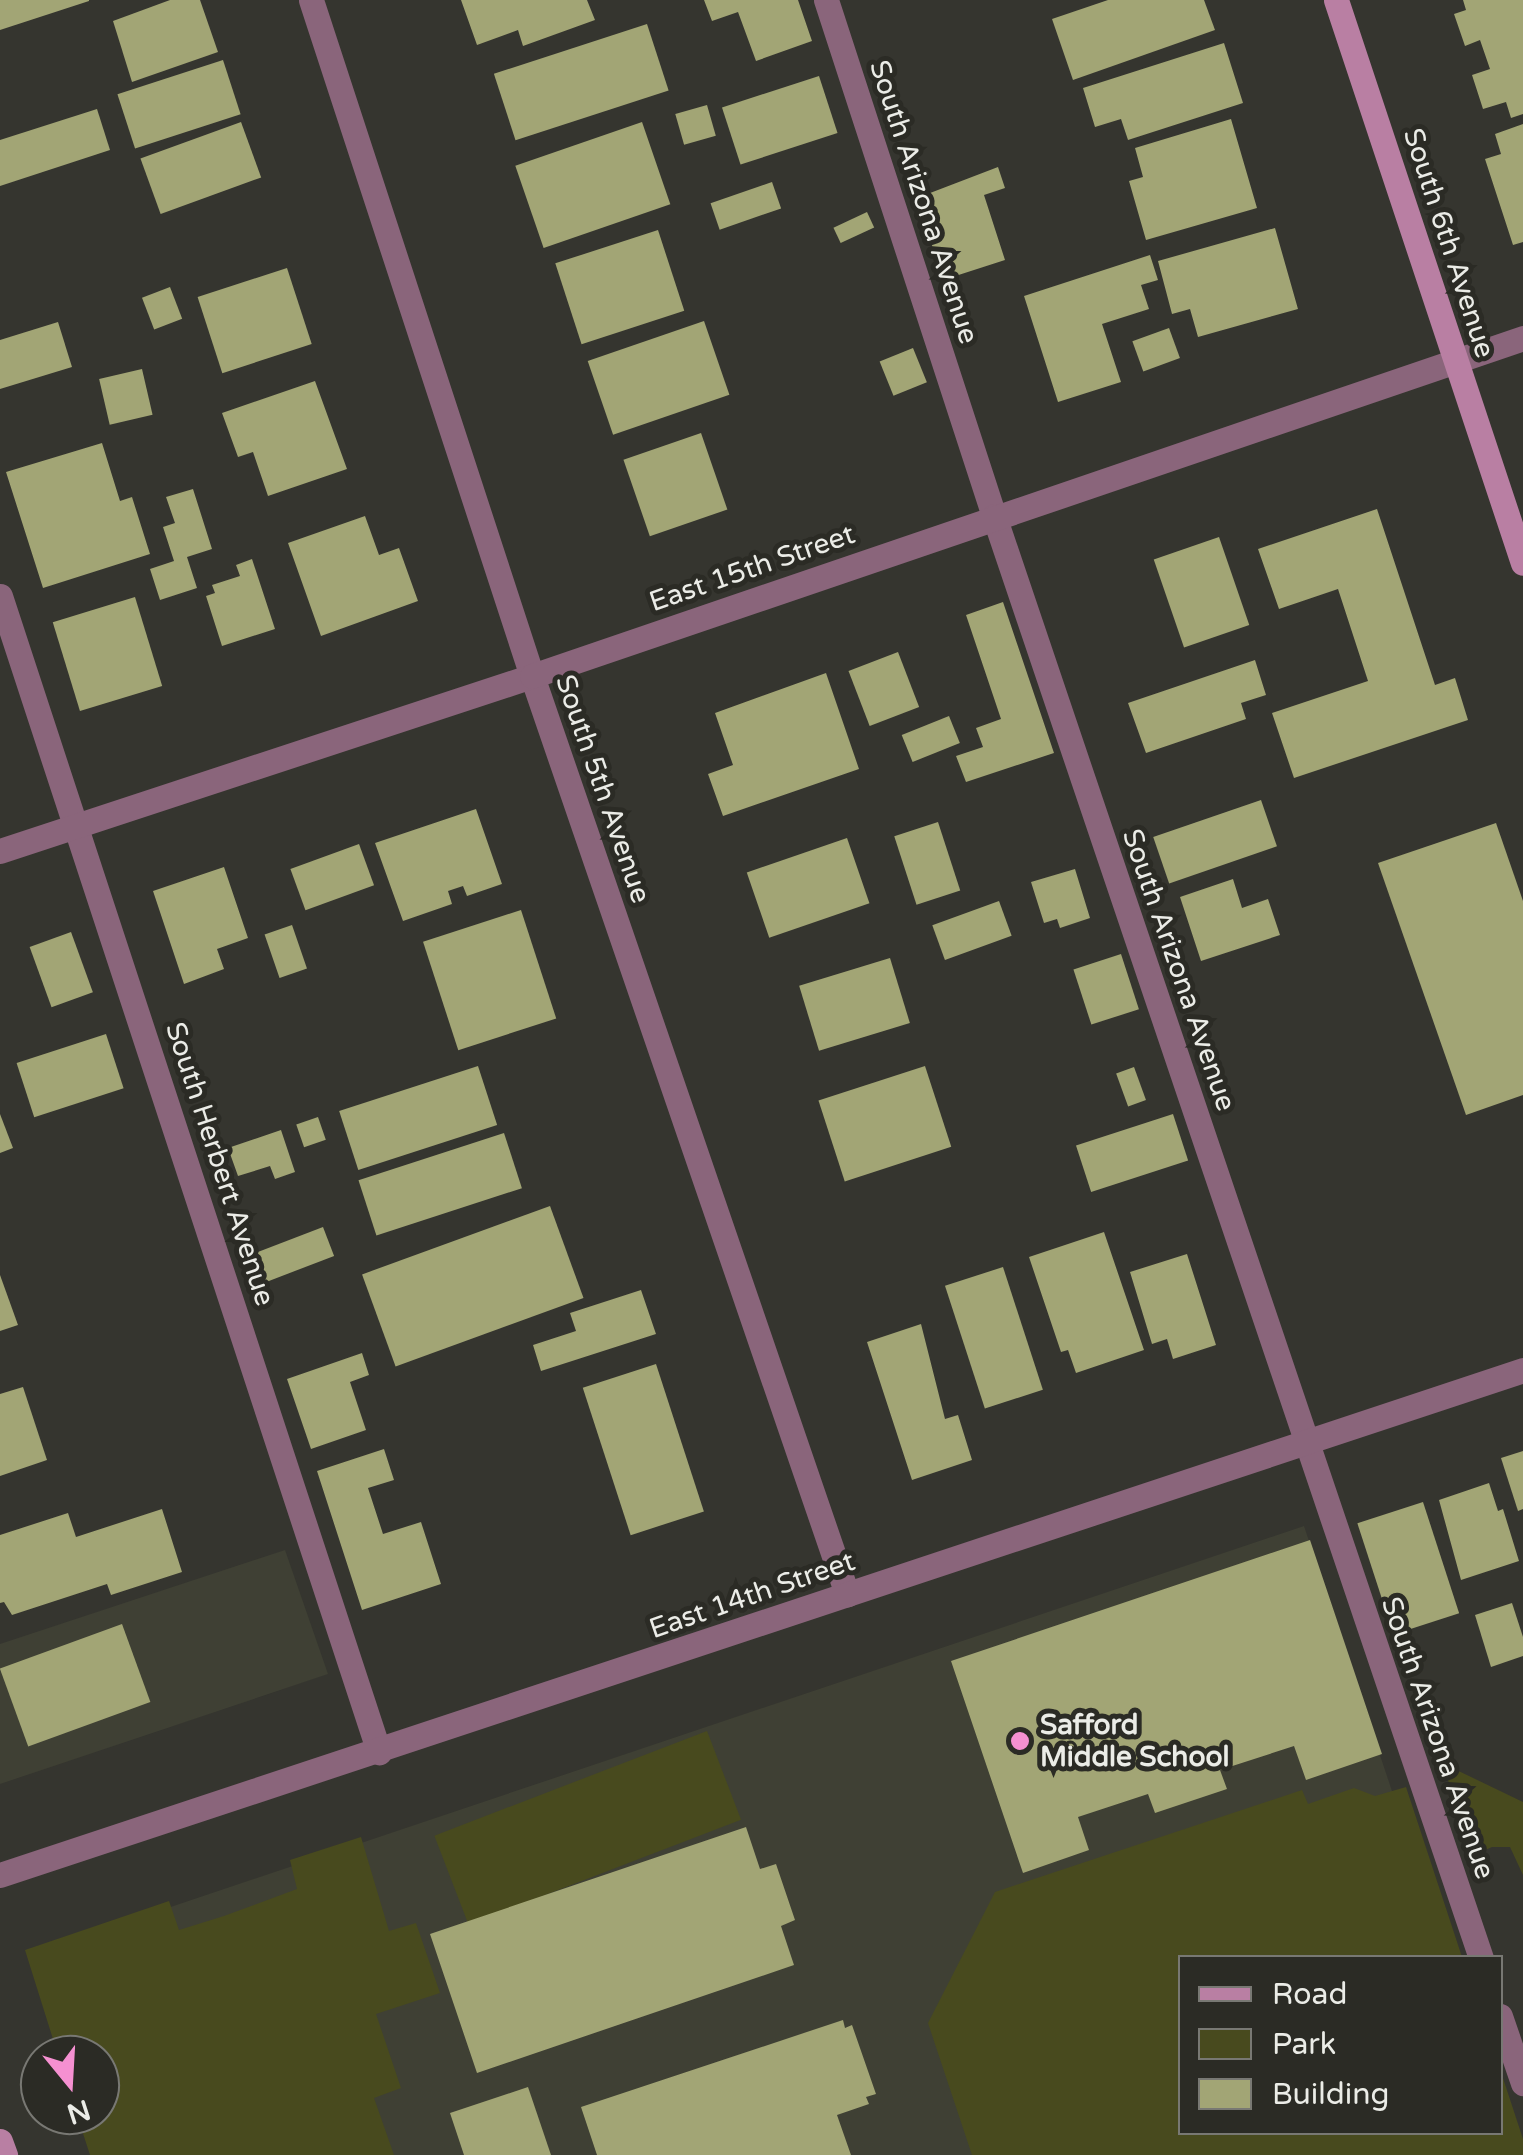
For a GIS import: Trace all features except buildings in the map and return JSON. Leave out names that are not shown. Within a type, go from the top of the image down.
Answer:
[{"type":"main road","name":"South 6th Avenue","points":[[1336,0],[1523,563]]},
{"type":"main road","points":[[0,2141],[5,2155]]},
{"type":"street","name":"South 5th Avenue","points":[[311,0],[532,676],[847,1594]]},
{"type":"street","name":"South Arizona Avenue","points":[[826,0],[994,516],[1480,1955]]},
{"type":"street","name":"East 15th Street","points":[[0,851],[532,676],[1523,338]]},
{"type":"street","name":"South Herbert Avenue","points":[[0,596],[380,1752]]},
{"type":"street","name":"East 14th Street","points":[[0,1875],[1523,1370]]},
{"type":"street","points":[[1503,2025],[1523,2082]]},
{"type":"shaded area","name":"Safford Middle School","points":[[1304,1526],[1446,1955],[1178,1955],[1178,2135],[1502,2135],[1513,2155],[93,2155],[96,2135],[120,2135],[120,2035],[86,2035],[28,1955]]},
{"type":"shaded area","points":[[285,1550],[328,1674],[0,1784],[0,1644]]},
{"type":"green space","points":[[707,1731],[741,1820],[468,1924],[434,1836]]},
{"type":"green space","points":[[1442,1763],[1523,1802],[1523,1875],[1510,1847],[1492,1847],[1474,1855]]},
{"type":"green space","points":[[1406,1787],[1461,1955],[1178,1955],[1178,2135],[1503,2135],[1503,2078],[1523,2139],[1523,2155],[972,2155],[928,2023],[995,1892],[1302,1790],[1308,1804],[1354,1788],[1375,1796]]},
{"type":"green space","points":[[361,1837],[389,1931],[416,1923],[440,1993],[376,2014],[401,2088],[374,2098],[394,2155],[90,2155],[84,2135],[120,2135],[120,2035],[52,2035],[25,1950],[169,1901],[179,1930],[224,1916],[297,1889],[290,1860]]},
{"type":"place","name":"Safford Middle School","points":[[1020,1741]]}]
